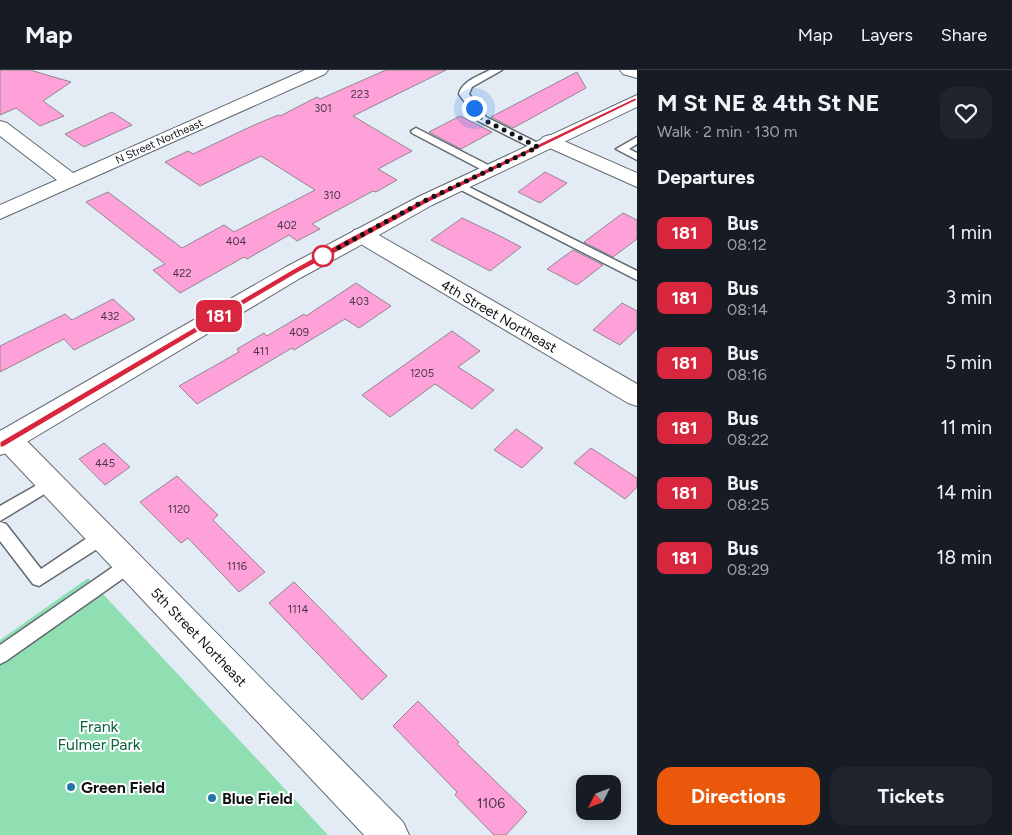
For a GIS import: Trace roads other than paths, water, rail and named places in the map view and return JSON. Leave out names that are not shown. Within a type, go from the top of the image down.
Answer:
[{"type":"street","name":"N Street Northeast","points":[[0,213],[319,70]]},
{"type":"street","points":[[629,70],[637,73]]},
{"type":"street","points":[[4,442],[287,276],[362,235],[459,185],[637,100]]},
{"type":"street","points":[[0,127],[71,181]]},
{"type":"street","points":[[544,144],[637,181]]},
{"type":"street","name":"4th Street Northeast","points":[[362,235],[637,396]]},
{"type":"street","name":"5th Street Northeast","points":[[4,442],[51,483],[390,835]]},
{"type":"lane","points":[[497,70],[469,85],[465,89],[464,94],[482,119],[544,144]]},
{"type":"lane","points":[[416,131],[490,170]]},
{"type":"lane","points":[[637,140],[621,149],[637,157]]},
{"type":"lane","points":[[459,185],[637,276]]},
{"type":"lane","points":[[0,514],[51,483]]},
{"type":"lane","points":[[0,529],[39,579],[102,537]]},
{"type":"lane","points":[[0,655],[129,564]]},
{"type":"place","name":"Green Field","points":[[71,787]]},
{"type":"place","name":"Blue Field","points":[[212,798]]},
{"type":"park label","name":"Frank Fulmer Park","points":[[99,735]]}]
